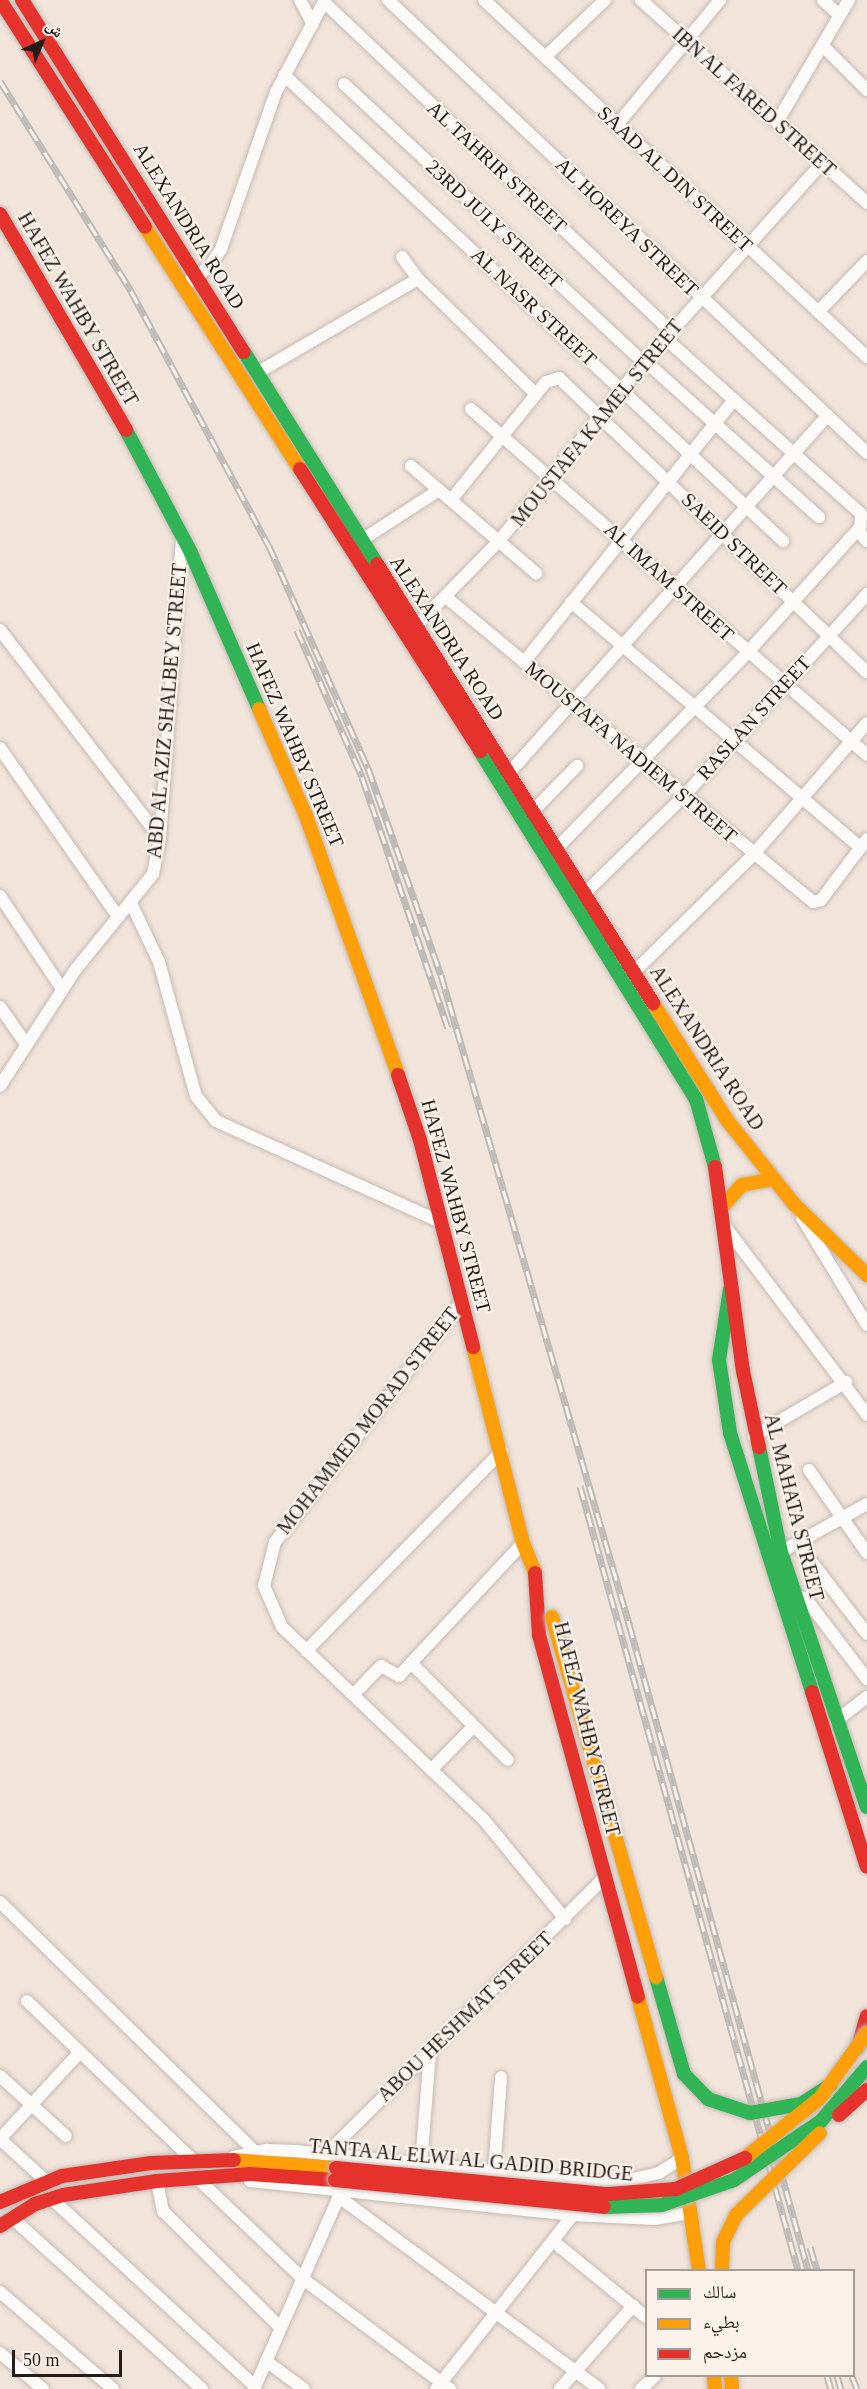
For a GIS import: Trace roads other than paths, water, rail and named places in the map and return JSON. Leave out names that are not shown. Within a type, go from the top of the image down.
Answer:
[{"type":"main road","name":"ALEXANDRIA ROAD","points":[[0,0],[184,285],[684,1076],[712,1148],[722,1207]]},
{"type":"main road","name":"ALEXANDRIA ROAD","points":[[22,0],[198,276],[416,626],[587,891],[727,1120],[794,1204],[867,1275]]},
{"type":"main road","name":"HAFEZ WAHBY STREET","points":[[0,214],[96,373],[182,537],[310,826],[420,1140],[502,1450],[523,1543],[535,1572],[539,1635],[682,2158],[699,2269]]},
{"type":"main road","points":[[722,1207],[742,1185],[772,1179]]},
{"type":"main road","name":"AL MAHATA STREET","points":[[722,1207],[754,1436],[781,1552],[836,1721],[867,1807]]},
{"type":"main road","points":[[732,1282],[725,1304],[719,1360],[730,1433],[867,1867]]},
{"type":"main road","points":[[535,1572],[552,1617],[684,2074],[708,2099],[750,2113],[801,2104],[830,2085]]},
{"type":"main road","points":[[856,2053],[867,2016]]},
{"type":"main road","name":"TANTA AL ELWI AL GADID BRIDGE","points":[[6,2222],[52,2199],[157,2181],[226,2175],[335,2174],[608,2194],[660,2192],[707,2178],[748,2157],[787,2129],[830,2085],[856,2053],[867,2033]]},
{"type":"main road","name":"TANTA AL ELWI AL GADID BRIDGE","points":[[0,2202],[45,2181],[192,2160],[226,2159],[608,2207],[662,2205],[726,2183],[775,2156],[821,2121],[867,2067]]},
{"type":"main road","points":[[722,2269],[723,2242],[736,2215],[867,2090]]},
{"type":"street","points":[[300,0],[314,24]]},
{"type":"street","name":"AL HOREYA STREET","points":[[388,0],[867,453]]},
{"type":"street","name":"SAAD AL DIN STREET","points":[[484,0],[867,357]]},
{"type":"street","points":[[545,57],[605,0]]},
{"type":"street","name":"IBN AL FARED STREET","points":[[641,0],[867,204]]},
{"type":"street","points":[[617,124],[720,0]]},
{"type":"street","points":[[823,0],[838,14]]},
{"type":"street","points":[[777,122],[824,47],[838,14],[849,0]]},
{"type":"street","points":[[184,285],[198,276],[221,249],[232,227],[284,75],[314,24],[324,1]]},
{"type":"street","name":"AL TAHRIR STREET","points":[[324,1],[734,400],[861,514],[860,527],[867,541]]},
{"type":"street","points":[[824,47],[867,90]]},
{"type":"street","name":"AL NASR STREET","points":[[284,75],[783,541]]},
{"type":"street","name":"23RD JULY STREET","points":[[344,84],[645,362],[819,517]]},
{"type":"street","name":"MOUSTAFA KAMEL STREET","points":[[416,626],[447,598],[499,541],[668,334],[822,163]]},
{"type":"street","points":[[402,257],[418,279],[536,394],[451,500]]},
{"type":"street","points":[[818,312],[867,261]]},
{"type":"street","points":[[257,373],[418,279]]},
{"type":"street","name":"SAEID STREET","points":[[536,394],[550,377],[559,378],[867,672]]},
{"type":"street","points":[[524,662],[734,400]]},
{"type":"street","name":"AL IMAM STREET","points":[[471,409],[867,755]]},
{"type":"street","points":[[510,772],[574,704],[827,416]]},
{"type":"street","points":[[411,466],[536,573]]},
{"type":"street","points":[[362,540],[439,490]]},
{"type":"street","points":[[558,847],[748,652],[860,527]]},
{"type":"street","name":"ABD AL AZIZ SHALBEY STREET","points":[[0,1086],[62,989],[117,915],[130,903],[153,874],[160,838],[182,537]]},
{"type":"street","name":"RASLAN STREET","points":[[587,891],[684,796],[867,594]]},
{"type":"street","name":"MOUSTAFA NADIEM STREET","points":[[447,598],[753,855],[818,903],[864,843]]},
{"type":"street","points":[[571,602],[803,800],[864,843]]},
{"type":"street","points":[[0,630],[160,838]]},
{"type":"street","points":[[635,971],[753,855],[803,800],[867,723]]},
{"type":"street","points":[[0,748],[117,915]]},
{"type":"street","points":[[534,810],[577,766]]},
{"type":"street","points":[[0,896],[62,989]]},
{"type":"street","points":[[130,903],[159,962],[196,1096],[216,1121],[441,1222]]},
{"type":"street","points":[[0,1007],[26,1044]]},
{"type":"street","points":[[794,1204],[867,1325]]},
{"type":"street","points":[[723,1224],[846,1382],[867,1415]]},
{"type":"street","name":"MOHAMMED MORAD STREET","points":[[462,1301],[275,1542],[264,1570],[267,1601],[282,1627],[484,1820],[565,1919]]},
{"type":"street","points":[[754,1436],[846,1382]]},
{"type":"street","points":[[306,1651],[502,1450]]},
{"type":"street","points":[[808,1470],[867,1553]]},
{"type":"street","points":[[781,1552],[867,1503]]},
{"type":"street","points":[[354,1694],[381,1666],[396,1677],[523,1543]]},
{"type":"street","points":[[797,1543],[867,1634]]},
{"type":"street","points":[[794,1595],[806,1599],[867,1679]]},
{"type":"street","points":[[411,1663],[508,1760]]},
{"type":"street","points":[[836,1721],[867,1696]]},
{"type":"street","points":[[431,1770],[473,1726]]},
{"type":"street","name":"ABOU HESHMAT STREET","points":[[325,2155],[605,1877]]},
{"type":"street","points":[[0,1902],[254,2151]]},
{"type":"street","points":[[27,2001],[192,2160]]},
{"type":"street","points":[[421,2164],[430,2051]]},
{"type":"street","points":[[45,2181],[0,2139],[80,2052]]},
{"type":"street","points":[[0,2076],[66,2136]]},
{"type":"street","points":[[494,2171],[501,2077]]},
{"type":"street","points":[[226,2159],[254,2151],[325,2155],[625,2182],[659,2173],[682,2158]]},
{"type":"street","points":[[226,2175],[340,2196],[573,2216],[655,2219],[690,2213]]},
{"type":"street","points":[[197,2178],[303,2279],[442,2387],[496,2313],[573,2216]]},
{"type":"street","points":[[157,2181],[163,2211],[281,2328]]},
{"type":"street","points":[[52,2199],[255,2387],[340,2196]]},
{"type":"street","points":[[340,2196],[598,2389]]},
{"type":"street","points":[[6,2222],[202,2389]]},
{"type":"street","points":[[553,2241],[645,2316]]},
{"type":"street","points":[[0,2292],[113,2389]]},
{"type":"street","points":[[560,2389],[633,2306]]},
{"type":"street","points":[[0,2353],[43,2389]]},
{"type":"street","points":[[266,2361],[304,2389]]},
{"type":"street","points":[[640,2389],[654,2377]]},
{"type":"street","points":[[22,2389],[31,2379]]},
{"type":"railway","points":[[0,81],[131,291],[269,546],[368,768],[441,975],[629,1624],[808,2269]]},
{"type":"railway","points":[[297,630],[362,777],[448,1028]]},
{"type":"railway","points":[[580,1486],[798,2269]]},
{"type":"railway","points":[[810,2247],[817,2269]]},
{"type":"railway","points":[[827,2377],[831,2389]]},
{"type":"railway","points":[[837,2377],[841,2389]]},
{"type":"railway","points":[[852,2377],[857,2389]]}]
